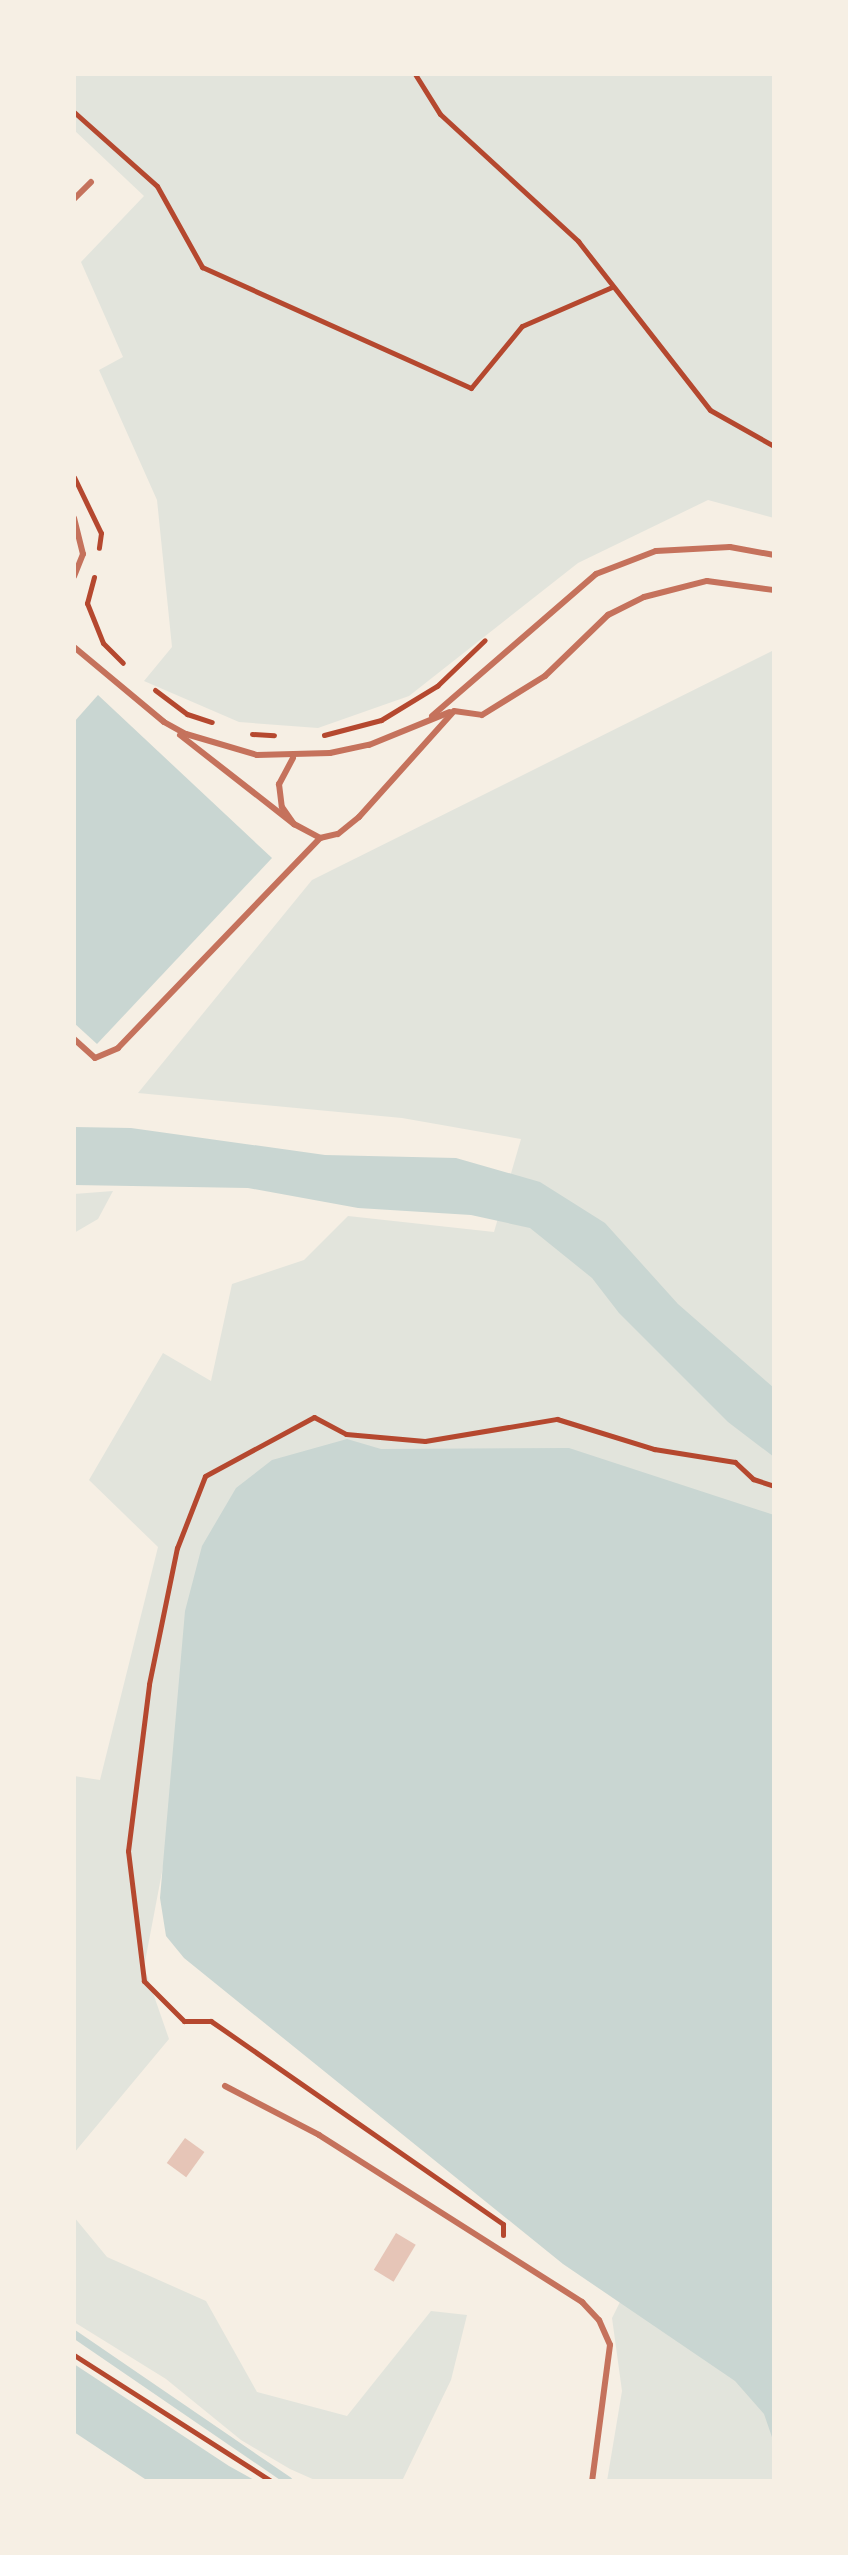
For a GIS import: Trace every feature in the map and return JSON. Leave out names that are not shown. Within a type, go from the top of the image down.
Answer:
[{"type":"lane","points":[[74,199],[91,182]]},
{"type":"lane","points":[[74,518],[83,554],[74,576]]},
{"type":"lane","points":[[429,718],[596,574],[656,551],[730,547],[774,555]]},
{"type":"lane","points":[[164,722],[228,749],[293,758],[369,745],[429,718],[454,711],[482,715],[545,676],[608,615],[644,597],[707,581],[774,590]]},
{"type":"lane","points":[[74,647],[294,824],[320,838]]},
{"type":"lane","points":[[74,1039],[95,1058],[118,1048],[320,838],[338,834],[359,817],[454,711]]},
{"type":"lane","points":[[293,758],[279,784],[282,807],[294,824]]},
{"type":"lane","points":[[225,2086],[319,2135],[582,2302],[599,2320],[610,2345],[592,2481]]},
{"type":"path","points":[[415,74],[440,114],[578,241],[710,410],[774,446]]},
{"type":"path","points":[[74,112],[157,186],[202,267],[471,388],[522,326],[612,287]]},
{"type":"path","points":[[74,477],[101,533],[87,603],[103,643],[130,671]]},
{"type":"path","points":[[309,735],[381,720],[437,686],[485,640]]},
{"type":"path","points":[[142,680],[187,714],[215,723]]},
{"type":"path","points":[[243,731],[283,735]]},
{"type":"path","points":[[482,2211],[211,2021],[184,2021],[144,1981],[130,1836],[149,1684],[173,1563],[205,1476],[314,1417],[346,1434],[425,1441],[557,1419],[654,1449],[735,1462],[753,1479],[774,1486]]},
{"type":"path","points":[[74,2355],[271,2481]]},
{"type":"shaded area","points":[[74,74],[774,74],[774,518],[708,500],[578,563],[409,696],[318,728],[239,722],[144,681],[172,647],[157,500],[99,370],[123,357],[81,262],[144,196],[74,130]]},
{"type":"shaded area","points":[[774,650],[774,1534],[230,1514],[144,1967],[169,2039],[74,2153],[74,1776],[100,1780],[158,1547],[89,1480],[163,1353],[211,1381],[232,1284],[304,1260],[348,1216],[494,1232],[521,1139],[402,1118],[138,1093],[312,880]]},
{"type":"shaded area","points":[[98,695],[272,858],[97,1044],[74,1023],[74,722]]},
{"type":"shaded area","points":[[74,1127],[131,1128],[325,1155],[456,1158],[540,1182],[605,1223],[678,1304],[774,1388],[774,1457],[728,1422],[619,1313],[592,1278],[530,1228],[471,1215],[358,1208],[248,1188],[74,1185]]},
{"type":"shaded area","points":[[113,1191],[98,1219],[74,1233],[74,1194]]},
{"type":"shaded area","points":[[347,1439],[381,1449],[569,1448],[774,1515],[774,2443],[764,2414],[735,2381],[563,2264],[184,1958],[166,1936],[160,1898],[185,1611],[202,1546],[236,1488],[272,1460]]},
{"type":"shaded area","points":[[74,2217],[107,2257],[206,2301],[257,2392],[347,2416],[431,2311],[467,2315],[451,2380],[402,2481],[317,2481],[290,2469],[241,2440],[166,2379],[74,2322]]},
{"type":"shaded area","points":[[632,2278],[774,2393],[773,2481],[607,2481],[622,2391],[612,2318]]},
{"type":"shaded area","points":[[74,2364],[256,2481],[148,2481],[74,2432]]},
{"type":"building","points":[[185,2138],[204,2152],[186,2177],[167,2163]]},
{"type":"building","points":[[396,2233],[416,2245],[394,2282],[374,2270]]},
{"type":"waterway","points":[[74,2334],[289,2481]]}]
